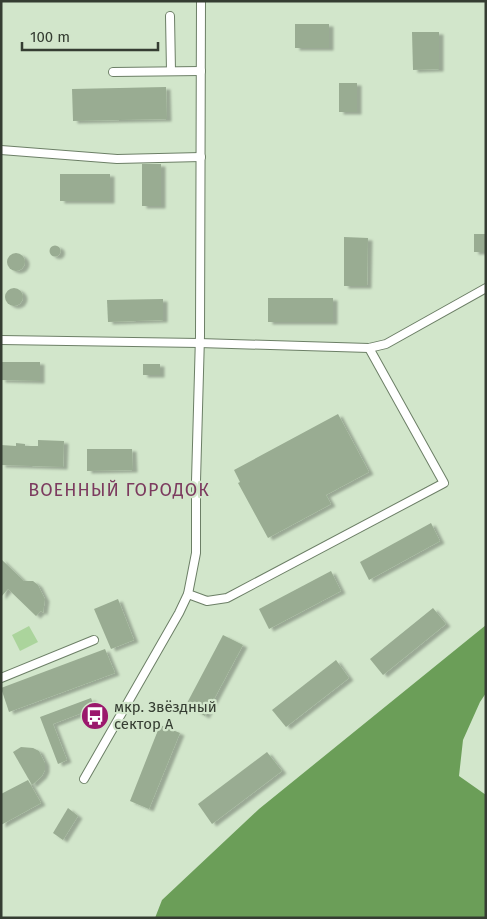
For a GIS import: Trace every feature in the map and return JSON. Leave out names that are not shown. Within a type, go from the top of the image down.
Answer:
[{"type":"street","points":[[84,779],[140,683],[188,594],[196,554],[201,1]]},
{"type":"street","points":[[170,16],[171,72]]},
{"type":"street","points":[[113,72],[201,71]]},
{"type":"street","points":[[1,150],[117,159],[201,157]]},
{"type":"street","points":[[1,340],[369,348],[386,344],[486,288]]},
{"type":"street","points":[[188,594],[207,601],[228,598],[444,483],[369,348]]},
{"type":"street","points":[[1,678],[94,640]]},
{"type":"shaded area","points":[[486,625],[486,693],[463,740],[459,776],[486,795],[486,918],[155,918],[162,900],[259,809]]},
{"type":"shaded area","points":[[29,626],[38,642],[20,651],[12,635]]},
{"type":"building","points":[[295,24],[329,24],[329,48],[295,48]]},
{"type":"building","points":[[412,32],[439,32],[439,69],[413,70]]},
{"type":"building","points":[[339,83],[357,83],[357,112],[339,112]]},
{"type":"building","points":[[166,87],[167,119],[73,121],[72,89]]},
{"type":"building","points":[[142,164],[161,164],[161,206],[142,206]]},
{"type":"building","points":[[60,174],[110,174],[110,201],[60,201]]},
{"type":"building","points":[[474,234],[486,234],[486,252],[474,252]]},
{"type":"building","points":[[344,237],[368,238],[367,286],[344,286]]},
{"type":"building","points":[[53,246],[57,246],[60,251],[59,255],[53,256],[50,253],[50,249]]},
{"type":"building","points":[[16,253],[22,256],[25,262],[22,268],[16,271],[10,268],[7,262],[10,256]]},
{"type":"building","points":[[14,288],[20,291],[23,297],[20,303],[14,306],[8,303],[5,297],[8,291]]},
{"type":"building","points":[[268,298],[333,298],[333,322],[268,322]]},
{"type":"building","points":[[163,299],[163,320],[108,322],[107,300]]},
{"type":"building","points":[[1,362],[40,362],[40,381],[1,380]]},
{"type":"building","points":[[143,364],[160,364],[160,375],[143,375]]},
{"type":"building","points":[[338,414],[369,472],[326,495],[331,504],[268,538],[238,483],[240,482],[234,470]]},
{"type":"building","points":[[38,440],[64,441],[63,467],[1,465],[1,445],[16,446],[16,443],[25,444],[25,446],[38,446]]},
{"type":"building","points":[[87,449],[132,449],[133,470],[87,471]]},
{"type":"building","points":[[431,523],[440,541],[369,580],[360,562]]},
{"type":"building","points":[[1,559],[24,581],[33,581],[38,585],[45,599],[43,613],[41,611],[36,616],[8,589],[1,597]]},
{"type":"building","points":[[331,571],[341,591],[269,629],[259,609]]},
{"type":"building","points":[[118,599],[134,640],[111,649],[94,609]]},
{"type":"building","points":[[433,608],[446,624],[383,675],[370,659]]},
{"type":"building","points":[[223,635],[243,645],[205,716],[186,705]]},
{"type":"building","points":[[105,649],[115,673],[9,712],[1,688]]},
{"type":"building","points":[[336,660],[349,678],[286,727],[272,710]]},
{"type":"building","points":[[91,698],[95,708],[53,724],[67,760],[58,764],[40,717]]},
{"type":"building","points":[[160,725],[180,733],[149,809],[130,801]]},
{"type":"building","points":[[21,747],[33,748],[39,751],[45,763],[45,770],[42,776],[32,785],[13,752]]},
{"type":"building","points":[[267,752],[282,771],[212,824],[198,804]]},
{"type":"building","points":[[28,780],[41,803],[1,825],[1,794]]},
{"type":"building","points":[[68,808],[78,816],[63,840],[53,833]]},
{"type":"place","name":"мкр. Звёздный сектор А","points":[[95,716]]},
{"type":"district","name":"ВОЕННЫЙ ГОРОДОК","points":[[119,490]]}]
